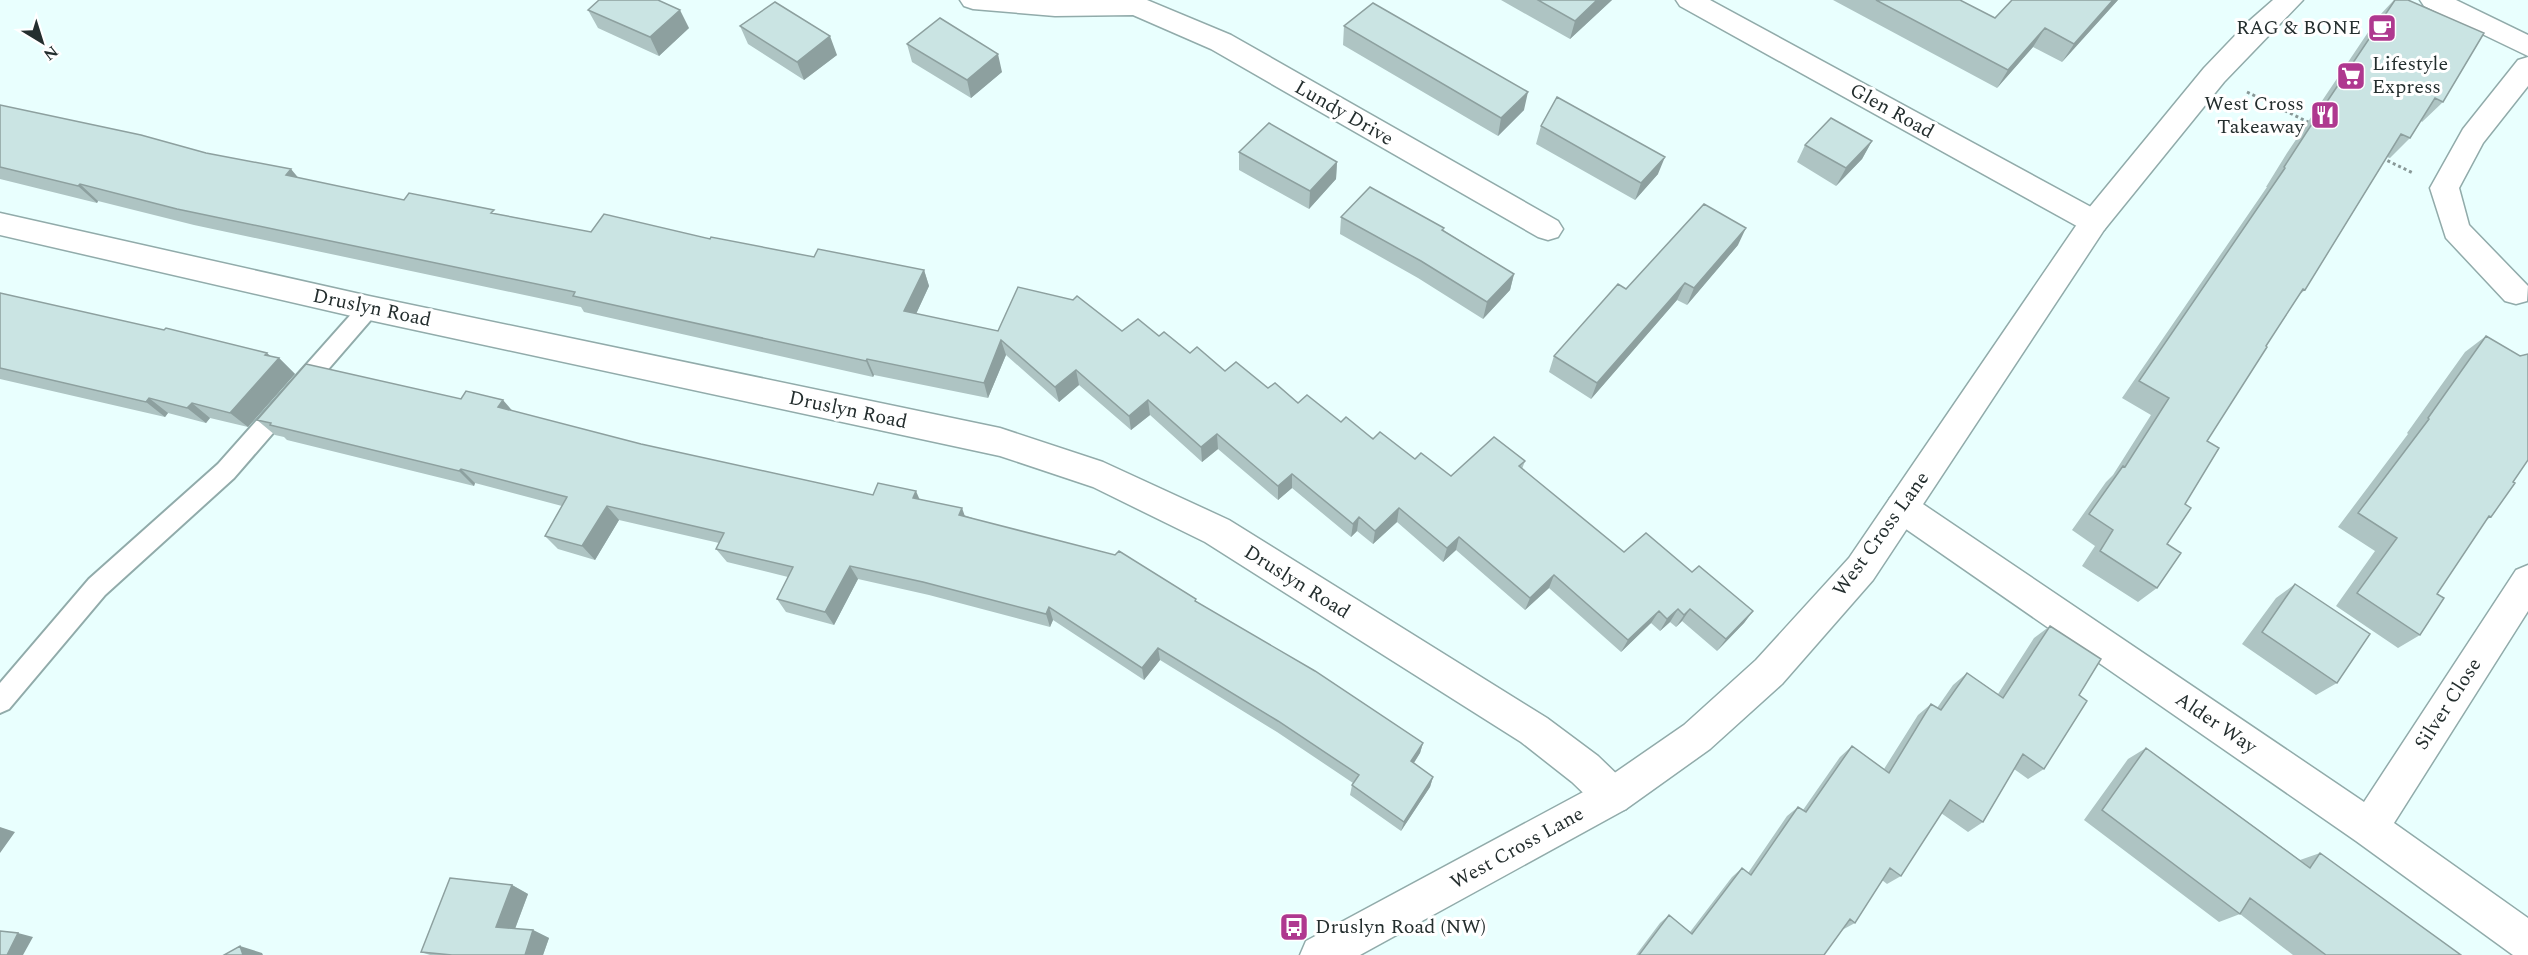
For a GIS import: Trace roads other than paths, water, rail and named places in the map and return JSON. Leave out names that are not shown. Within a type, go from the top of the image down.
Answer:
[{"type":"street","name":"Lundy Drive","points":[[973,0],[1055,7],[1135,3],[1221,42],[1548,229]]},
{"type":"street","name":"Glen Road","points":[[1689,0],[2094,222]]},
{"type":"street","name":"West Cross Lane","points":[[1320,955],[1613,796],[1697,737],[1769,672],[1861,570],[2094,222],[2214,75],[2257,29],[2290,0]]},
{"type":"street","points":[[2433,0],[2528,46]]},
{"type":"street","points":[[2516,292],[2456,230],[2444,188],[2473,136],[2528,67]]},
{"type":"street","name":"Druslyn Road","points":[[0,224],[369,308],[1000,442],[1103,476],[1216,531],[1534,730],[1585,769],[1613,796]]},
{"type":"street","name":"Alder Way","points":[[1902,508],[2368,828],[2528,942]]},
{"type":"street","name":"Silver Close","points":[[2368,828],[2528,581]]},
{"type":"lane","points":[[0,700],[97,587],[226,471],[369,308]]},
{"type":"place","name":"RAG & BONE","points":[[2382,28]]},
{"type":"place","name":"Lifestyle Express","points":[[2351,76]]},
{"type":"place","name":"West Cross Takeaway","points":[[2325,115]]},
{"type":"place","name":"Druslyn Road (NW)","points":[[1294,927]]}]
